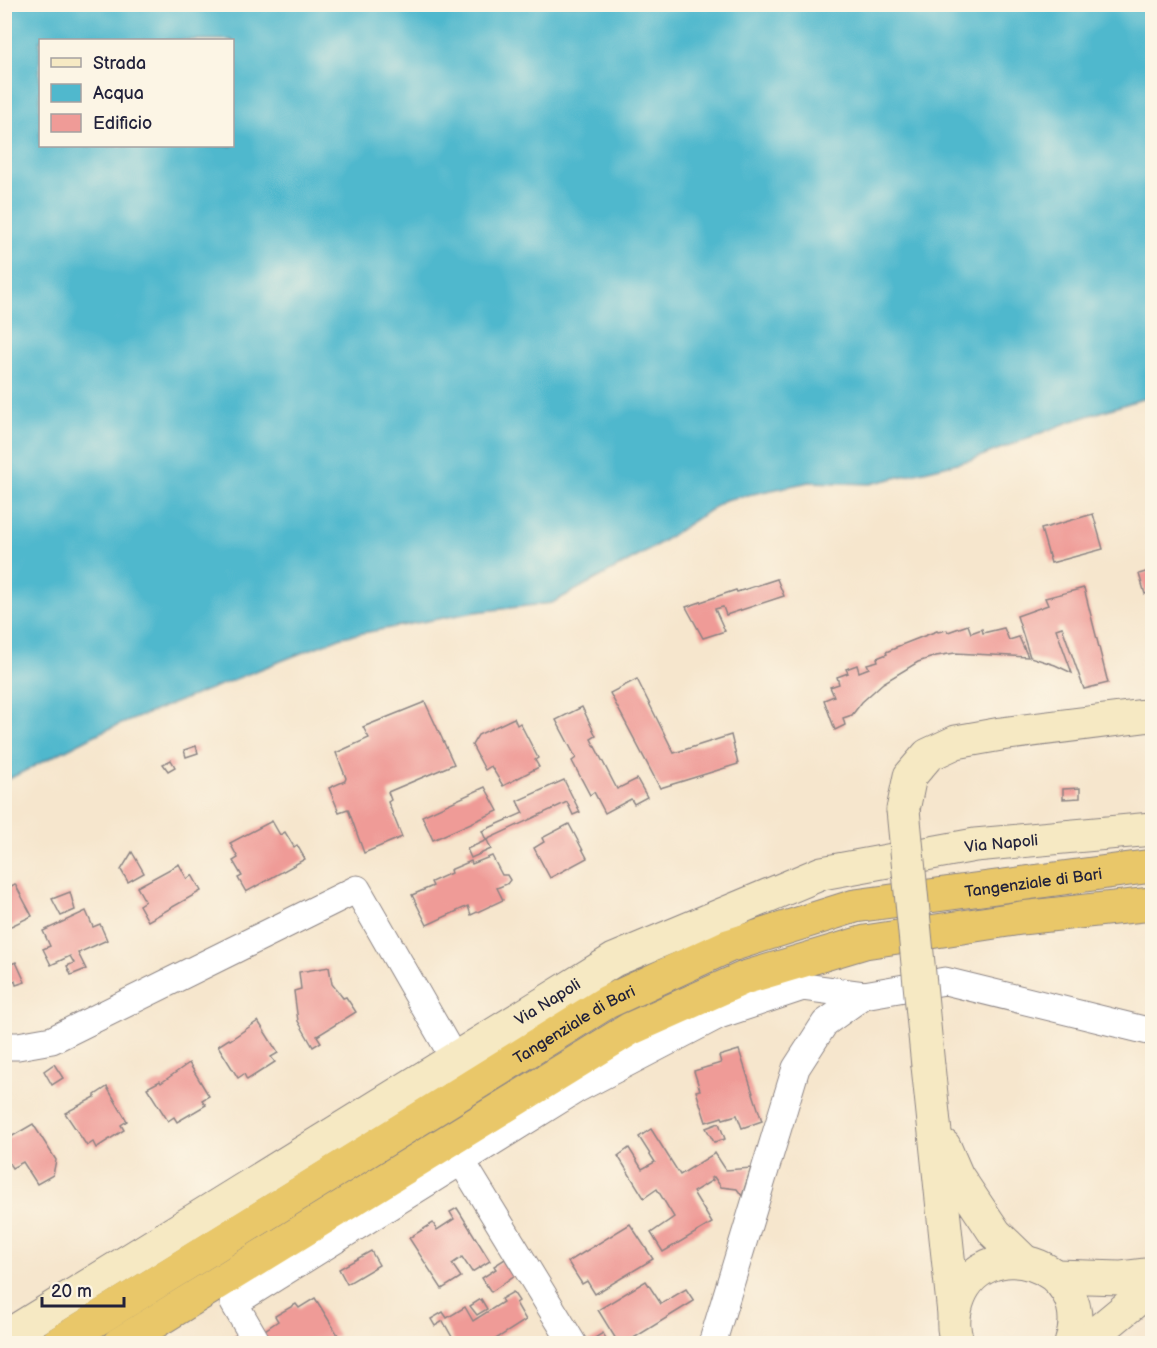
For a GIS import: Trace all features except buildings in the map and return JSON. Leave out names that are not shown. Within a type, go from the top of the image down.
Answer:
[{"type":"highway","name":"Tangenziale di Bari","points":[[57,1344],[607,1002],[728,946],[855,906],[1152,866]]},
{"type":"highway","name":"Tangenziale di Bari","points":[[119,1344],[630,1029],[744,978],[865,942],[1021,918],[1152,904]]},
{"type":"highway","points":[[1021,918],[1084,931],[1152,924]]},
{"type":"street","points":[[956,1334],[903,810],[910,776],[928,755],[956,742],[1152,715]]},
{"type":"street","name":"Via Napoli","points":[[4,1338],[614,960],[822,873],[975,845],[1152,829]]},
{"type":"street","points":[[4,1046],[52,1040],[357,889],[454,1060]]},
{"type":"street","points":[[258,1344],[234,1303],[577,1089],[719,1015],[802,987],[864,996],[945,981],[1152,1032]]},
{"type":"street","points":[[712,1344],[796,1068],[825,1023],[864,996]]},
{"type":"street","points":[[933,1120],[957,1176],[995,1233],[1024,1261]]},
{"type":"street","points":[[462,1162],[573,1344]]},
{"type":"street","points":[[956,1334],[959,1296],[970,1279],[986,1267],[1005,1261],[1024,1261],[1042,1266],[1056,1276],[1069,1292],[1075,1311],[1075,1330],[1071,1344]]},
{"type":"street","points":[[1056,1276],[1120,1278],[1152,1274]]},
{"type":"street","points":[[1083,1344],[1152,1287]]},
{"type":"water","points":[[5,4],[1152,5],[1152,396],[1072,421],[974,459],[870,484],[809,482],[725,500],[646,552],[552,603],[475,612],[342,637],[101,732],[5,781]]}]
